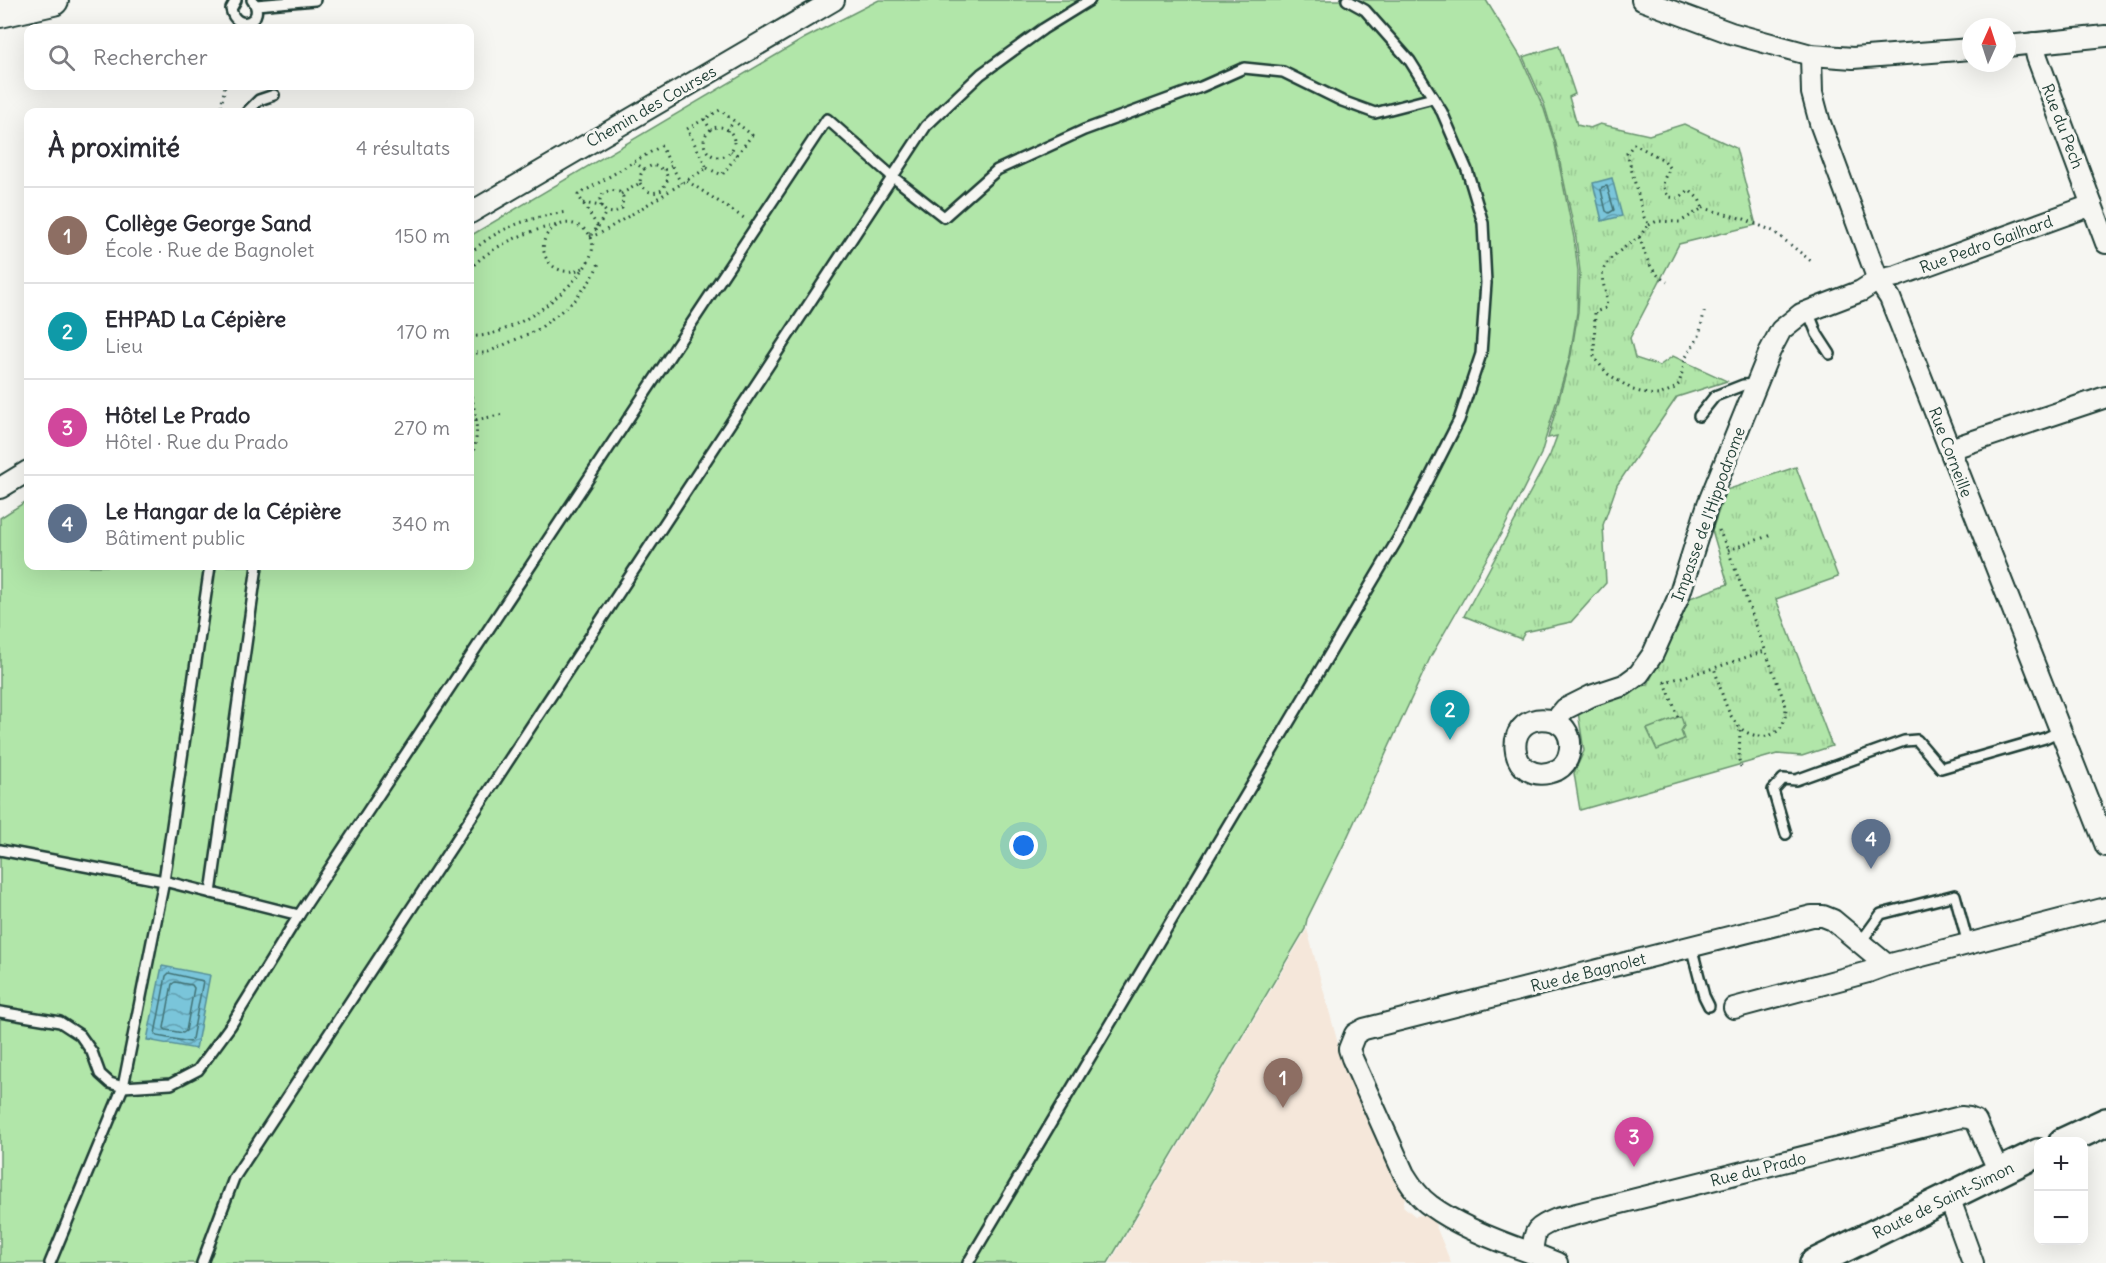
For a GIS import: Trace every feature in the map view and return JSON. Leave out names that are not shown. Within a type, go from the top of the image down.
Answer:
[{"type":"main road","points":[[0,12],[53,0]]},
{"type":"main road","points":[[2074,1137],[2106,1122]]},
{"type":"main road","name":"Route de Saint-Simon","points":[[1814,1263],[2034,1155]]},
{"type":"street","name":"Chemin des Courses","points":[[474,211],[834,0]]},
{"type":"street","points":[[1642,0],[1731,33],[1811,54],[1864,58],[1962,51]]},
{"type":"street","points":[[2016,45],[2106,36]]},
{"type":"street","name":"Rue du Pech","points":[[2034,43],[2106,243]]},
{"type":"street","name":"Rue Corneille","points":[[1811,54],[1812,93],[1820,123],[1878,280],[1890,298],[2106,846]]},
{"type":"street","name":"Rue Pedro Gailhard","points":[[1878,280],[1897,276],[2092,205]]},
{"type":"street","name":"Impasse de l'Hippodrome","points":[[1555,721],[1565,709],[1591,696],[1624,685],[1639,674],[1653,654],[1679,596],[1708,504],[1756,384],[1781,330],[1801,314],[1861,291],[1878,280]]},
{"type":"street","points":[[1950,449],[2106,397]]},
{"type":"street","points":[[0,488],[24,473]]},
{"type":"street","points":[[1734,1008],[1887,965],[2106,908]]},
{"type":"street","name":"Rue de Bagnolet","points":[[1532,1253],[1482,1234],[1430,1206],[1413,1188],[1404,1174],[1352,1058],[1349,1049],[1355,1034],[1364,1029],[1691,946],[1823,916],[1833,920],[1887,965]]},
{"type":"street","name":"Rue du Prado","points":[[1532,1253],[1534,1233],[1540,1227],[1557,1219],[1960,1118],[1976,1121],[1999,1172]]},
{"type":"street","points":[[1949,1197],[1973,1263]]},
{"type":"street","points":[[1532,1253],[1557,1263]]},
{"type":"lane","points":[[236,0],[232,5],[232,13],[235,19],[242,22],[254,18],[256,14],[254,3],[315,0]]},
{"type":"lane","points":[[202,1263],[234,1178],[926,126],[981,74],[1043,29],[1090,0]]},
{"type":"lane","points":[[968,1263],[1402,532],[1459,420],[1481,354],[1486,284],[1483,223],[1467,170],[1442,112],[1410,62],[1365,10],[1347,0]]},
{"type":"lane","points":[[0,1012],[60,1022],[80,1035],[92,1052],[100,1074],[110,1083],[123,1087],[171,1083],[198,1070],[231,1025],[299,915],[827,119],[893,177],[944,217],[997,170],[1084,130],[1201,87],[1244,68],[1283,72],[1342,101],[1375,113],[1433,98]]},
{"type":"lane","points":[[251,108],[259,100],[274,95]]},
{"type":"lane","points":[[1808,311],[1817,334],[1830,354]]},
{"type":"lane","points":[[1699,416],[1714,396],[1743,385],[1756,384]]},
{"type":"lane","points":[[50,1263],[123,1087],[164,881],[209,570]]},
{"type":"lane","points":[[211,893],[256,570]]},
{"type":"lane","points":[[1786,834],[1773,790],[1783,779],[1796,780],[1904,741],[1917,740],[1941,768],[2045,738],[2060,730]]},
{"type":"lane","points":[[0,850],[164,881],[299,915]]},
{"type":"lane","points":[[1860,943],[1881,914],[1955,895],[1968,944]]},
{"type":"lane","points":[[1691,946],[1704,996],[1709,1006]]},
{"type":"path","points":[[221,108],[225,90]]},
{"type":"path","points":[[720,110],[734,120],[752,135],[722,175],[707,168],[687,129],[720,110]]},
{"type":"path","points":[[704,119],[711,130]]},
{"type":"path","points":[[728,130],[734,120]]},
{"type":"path","points":[[720,128],[728,130],[734,140],[731,151],[727,155],[717,157],[706,151],[704,140],[711,130],[720,128]]},
{"type":"path","points":[[1649,225],[1644,217],[1627,153],[1634,144],[1664,160],[1670,169],[1662,179],[1663,189],[1670,198],[1679,198],[1689,190],[1699,199],[1703,208]]},
{"type":"path","points":[[601,233],[578,195],[661,146],[682,183]]},
{"type":"path","points":[[700,154],[706,151]]},
{"type":"path","points":[[731,151],[737,155]]},
{"type":"path","points":[[634,162],[644,169]]},
{"type":"path","points":[[653,165],[665,170],[668,179],[662,190],[650,192],[645,190],[640,183],[644,169],[653,165]]},
{"type":"path","points":[[665,170],[672,166]]},
{"type":"path","points":[[590,237],[601,233],[707,168]]},
{"type":"path","points":[[687,181],[756,226]]},
{"type":"path","points":[[621,194],[640,183]]},
{"type":"path","points":[[614,190],[621,194],[624,202],[620,210],[613,213],[606,212],[601,206],[601,197],[607,191],[614,190]]},
{"type":"path","points":[[583,203],[601,206]]},
{"type":"path","points":[[1705,308],[1699,336],[1686,357],[1679,384],[1675,388],[1659,394],[1647,394],[1633,390],[1608,374],[1594,358],[1595,312],[1606,308],[1608,298],[1602,281],[1605,264],[1639,237],[1649,225],[1657,221],[1680,222],[1703,208],[1744,219],[1773,231],[1811,261]]},
{"type":"path","points":[[474,250],[504,228],[566,212]]},
{"type":"path","points":[[590,237],[606,212]]},
{"type":"path","points":[[570,223],[552,229],[546,236],[543,246],[544,255],[556,269],[574,272],[583,268]]},
{"type":"path","points":[[474,266],[494,250],[519,236],[543,227],[570,223],[585,230],[593,245],[589,262],[566,290],[534,314],[501,330],[474,336]]},
{"type":"path","points":[[1639,237],[1652,270],[1656,276],[1668,282]]},
{"type":"path","points":[[474,353],[486,353],[539,329],[575,300],[592,278],[600,261]]},
{"type":"path","points":[[474,407],[477,420],[474,450]]},
{"type":"path","points":[[474,420],[505,414]]},
{"type":"path","points":[[1708,504],[1728,550],[1786,706],[1782,726],[1774,734],[1764,737],[1750,736],[1740,730],[1732,718],[1714,668]]},
{"type":"path","points":[[1728,550],[1771,535]]},
{"type":"path","points":[[1678,717],[1665,682],[1765,651]]},
{"type":"path","points":[[1740,730],[1741,767]]},
{"type":"shaded area","points":[[1307,929],[1341,1055],[1387,1161],[1406,1193],[1403,1206],[1415,1216],[1431,1214],[1451,1263],[1110,1263]]},
{"type":"green space","points":[[879,0],[1486,0],[1522,59],[1544,109],[1555,144],[1574,238],[1578,271],[1577,312],[1570,356],[1541,454],[1502,532],[1431,656],[1307,919],[1305,929],[1108,1263],[0,1263],[0,518],[24,503],[24,570],[474,570],[474,234],[805,38]]},
{"type":"green space","points":[[1559,46],[1575,94],[1569,97],[1577,125],[1590,128],[1600,124],[1649,135],[1684,124],[1736,148],[1756,225],[1679,244],[1630,338],[1635,358],[1659,366],[1673,356],[1727,381],[1677,397],[1617,485],[1603,525],[1606,583],[1571,622],[1525,632],[1521,639],[1464,616],[1550,455],[1557,436],[1548,438],[1571,355],[1578,312],[1580,272],[1576,238],[1556,144],[1544,104],[1523,57]]},
{"type":"green space","points":[[1796,467],[1838,577],[1776,599],[1832,746],[1802,756],[1777,754],[1580,810],[1574,773],[1584,751],[1578,712],[1648,684],[1690,598],[1728,584],[1712,530],[1726,490]]},
{"type":"green space","points":[[1681,716],[1684,726],[1681,731],[1684,739],[1657,750],[1647,729]]},
{"type":"water","points":[[1612,178],[1622,216],[1602,221],[1593,183]]},
{"type":"water","points":[[162,966],[210,975],[196,1049],[147,1040]]},
{"type":"place","name":"EHPAD La Cépière","points":[[1450,740]]},
{"type":"place","name":"Le Hangar de la Cépière","points":[[1871,869]]},
{"type":"place","name":"Collège George Sand","points":[[1283,1108]]},
{"type":"place","name":"Hôtel Le Prado","points":[[1634,1167]]}]
